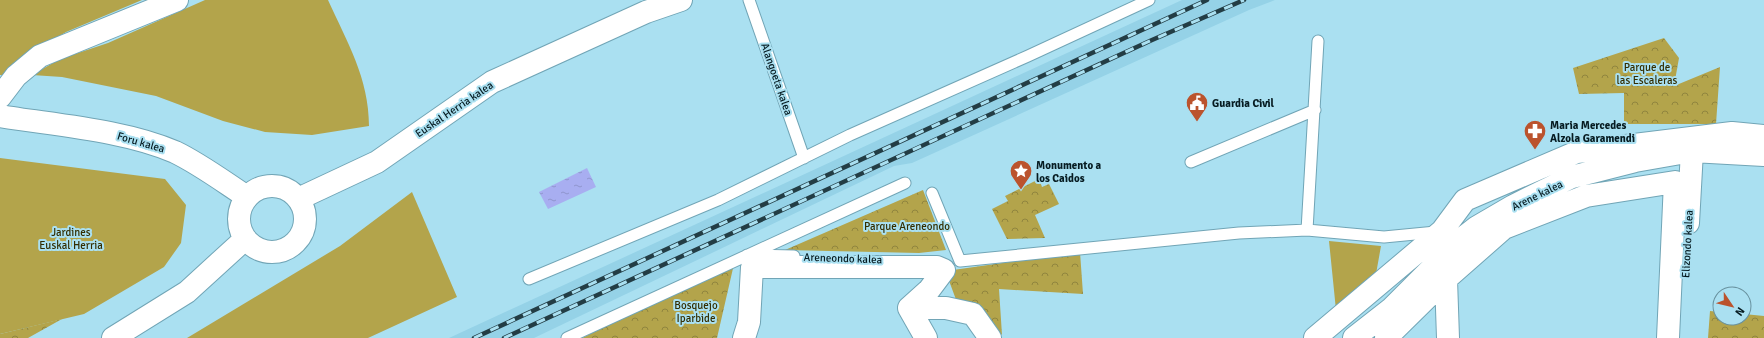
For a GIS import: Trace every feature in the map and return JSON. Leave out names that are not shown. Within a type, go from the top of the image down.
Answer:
[{"type":"street","points":[[0,97],[16,76],[40,56],[177,0]]},
{"type":"street","name":"Euskal Herria kalea","points":[[298,199],[377,162],[492,82],[646,12],[682,0]]},
{"type":"street","name":"Foru kalea","points":[[0,116],[131,137],[174,152],[200,166],[247,197]]},
{"type":"street","points":[[1316,338],[1442,231],[1465,200],[1577,152],[1732,133],[1764,136]]},
{"type":"street","name":"Arene kalea","points":[[1354,338],[1391,309],[1459,241],[1476,227],[1513,206],[1572,177],[1636,161],[1692,151],[1764,155]]},
{"type":"street","name":"Elizondo kalea","points":[[1681,338],[1692,151]]},
{"type":"street","points":[[1386,338],[1446,279],[1504,228],[1586,196],[1675,182],[1668,338]]},
{"type":"street","points":[[272,186],[291,192],[298,199],[304,210],[305,221],[302,232],[296,242],[286,249],[275,252],[264,251],[253,247],[245,239],[240,229],[238,219],[240,209],[247,197],[262,187],[272,186]]},
{"type":"street","points":[[113,338],[187,292],[245,239]]},
{"type":"street","points":[[744,338],[749,322],[752,267],[937,267],[944,270],[929,290],[909,308]]},
{"type":"street","points":[[1446,279],[1448,338]]},
{"type":"street","points":[[909,308],[926,338]]},
{"type":"street","points":[[909,308],[946,308],[973,314],[990,338]]},
{"type":"lane","name":"Alangoeta kalea","points":[[749,0],[804,158]]},
{"type":"lane","points":[[529,279],[718,200],[850,135],[1149,0]]},
{"type":"lane","points":[[1307,230],[1318,41]]},
{"type":"lane","points":[[1191,162],[1315,110]]},
{"type":"lane","name":"Areneondo kalea","points":[[567,338],[904,182]]},
{"type":"lane","points":[[932,193],[960,261],[1240,233],[1307,230],[1384,237],[1476,227]]},
{"type":"lane","points":[[735,338],[743,292],[745,255]]},
{"type":"lane","name":"Areneondo kalea","points":[[745,255],[942,261]]},
{"type":"shaded area","points":[[1182,0],[1275,0],[1249,10],[912,163],[894,166],[534,338],[449,338]]},
{"type":"green space","points":[[0,0],[142,0],[66,32],[26,56],[0,75]]},
{"type":"green space","points":[[205,0],[328,0],[356,61],[361,76],[368,109],[369,126],[312,135],[265,132],[223,121],[156,96],[62,77],[32,75],[60,59],[108,43]]},
{"type":"green space","name":"Parque de las Escaleras","points":[[1664,38],[1679,58],[1674,86],[1720,67],[1716,124],[1624,124],[1624,93],[1579,94],[1573,68]]},
{"type":"green space","name":"Jardines Euskal Herria","points":[[0,158],[165,179],[186,205],[181,243],[164,267],[84,314],[0,334]]},
{"type":"green space","points":[[1039,179],[1042,187],[1049,184],[1059,204],[1035,215],[1045,238],[1007,239],[992,209],[1008,201],[1005,196]]},
{"type":"green space","name":"Parque Areneondo","points":[[923,190],[946,250],[919,253],[785,250]]},
{"type":"green space","points":[[412,192],[457,297],[368,338],[187,338],[340,246]]},
{"type":"green space","points":[[1329,241],[1381,246],[1376,274],[1336,310]]},
{"type":"green space","points":[[1080,252],[1083,294],[999,289],[1002,335],[970,303],[958,305],[948,278],[953,270]]},
{"type":"green space","name":"Bosquejo Iparbide","points":[[734,264],[717,338],[582,338]]},
{"type":"green space","points":[[1710,311],[1712,311],[1712,326],[1752,326],[1752,315],[1764,316],[1764,338],[1708,338]]},
{"type":"green space","points":[[62,319],[28,338],[0,338],[0,334]]},
{"type":"water","points":[[587,168],[596,187],[548,209],[539,192]]},
{"type":"railway","points":[[474,338],[1207,0]]},
{"type":"railway","points":[[504,338],[1152,40],[1244,0]]},
{"type":"place","name":"Guardia Civil","points":[[1197,122]]},
{"type":"place","name":"Maria Mercedes Alzola Garamendi","points":[[1535,150]]},
{"type":"place","name":"Monumento a los Caidos","points":[[1021,190]]}]
